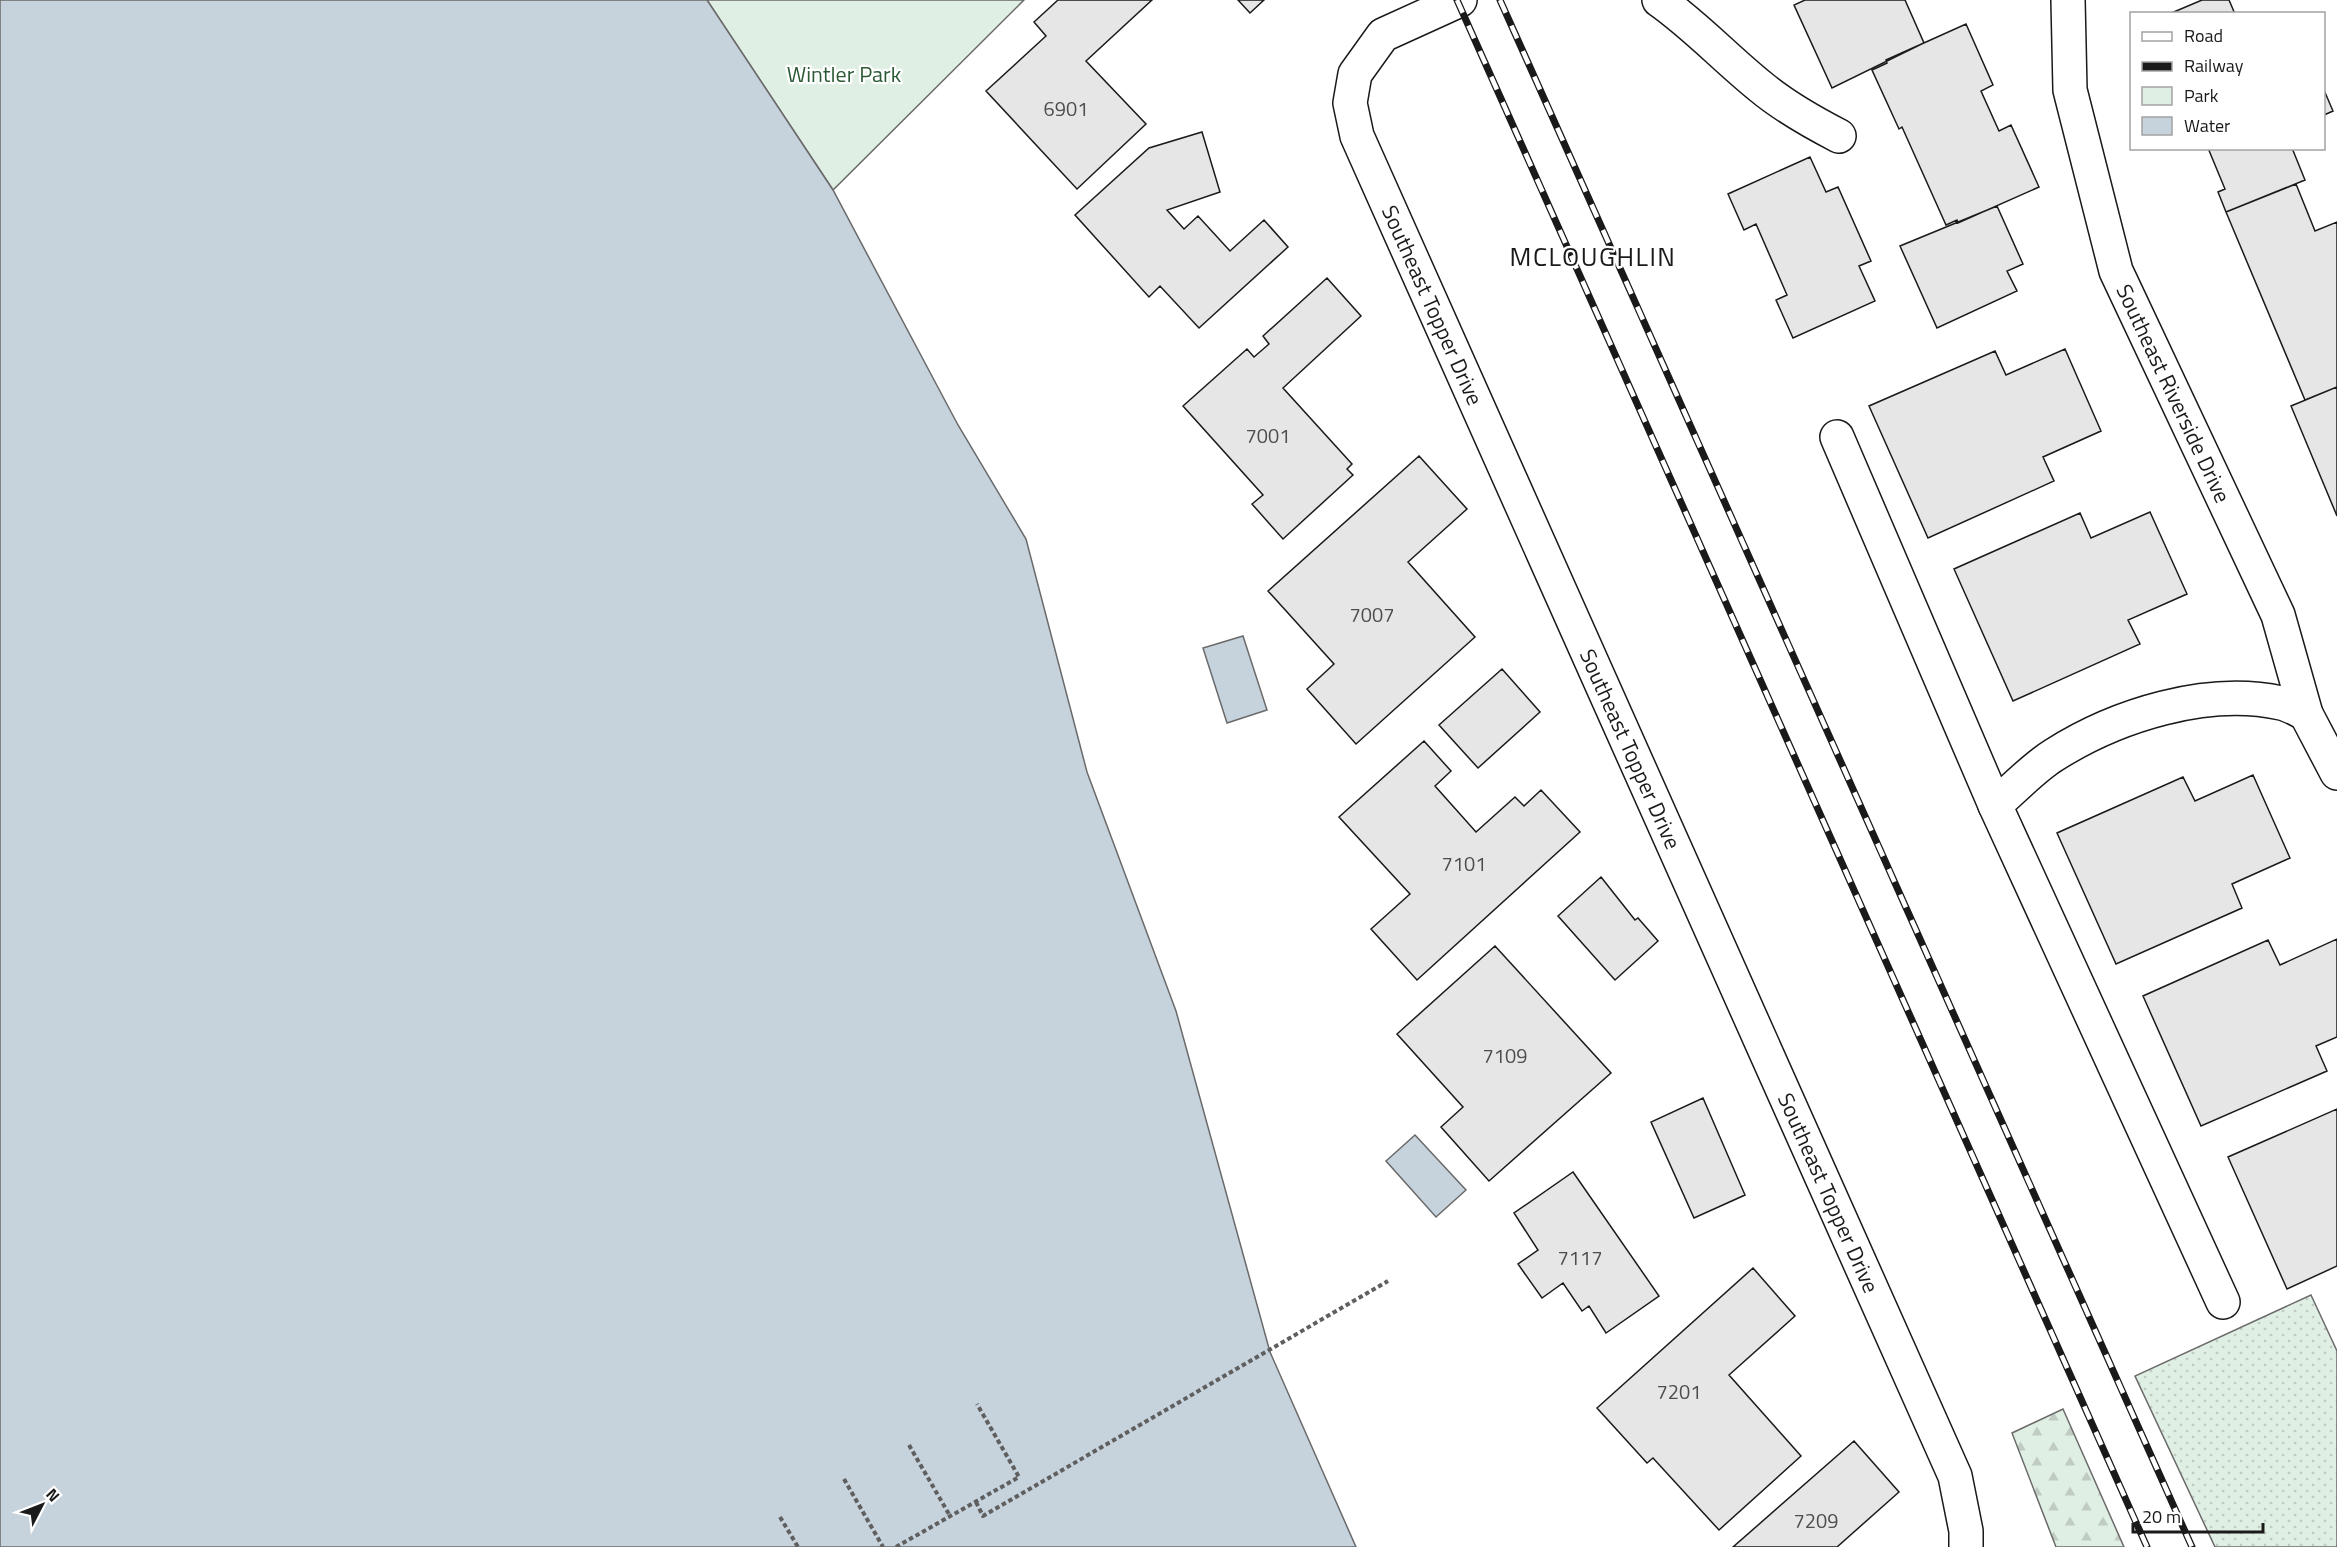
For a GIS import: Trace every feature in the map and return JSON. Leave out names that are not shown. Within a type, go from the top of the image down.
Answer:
[{"type":"street","name":"Southeast Topper Drive","points":[[1460,0],[1383,35],[1355,74],[1350,103],[1357,136],[1955,1476],[1966,1531],[1966,1547]]},
{"type":"street","points":[[1659,0],[1694,25],[1761,87],[1806,120],[1839,136]]},
{"type":"street","name":"Southeast Riverside Drive","points":[[2068,0],[2070,90],[2116,271],[2278,615],[2306,714],[2337,773]]},
{"type":"street","points":[[1837,437],[1995,806],[2223,1302]]},
{"type":"street","points":[[1995,806],[2052,756],[2096,732],[2153,711],[2202,702],[2242,700],[2283,703],[2306,714]]},
{"type":"path","points":[[976,1502],[983,1516],[1389,1281]]},
{"type":"path","points":[[896,1547],[1019,1477],[977,1404]]},
{"type":"path","points":[[909,1445],[950,1516]]},
{"type":"path","points":[[844,1479],[883,1547]]},
{"type":"path","points":[[780,1517],[798,1547]]},
{"type":"green space","name":"Wintler Park","points":[[707,0],[1024,0],[833,190]]},
{"type":"green space","points":[[2311,1295],[2337,1351],[2337,1547],[2215,1547],[2135,1376]]},
{"type":"green space","points":[[2063,1409],[2124,1547],[2056,1547],[2012,1433]]},
{"type":"water","points":[[0,0],[707,0],[833,190],[958,425],[1026,539],[1087,772],[1176,1011],[1270,1352],[1356,1547],[0,1547]]},
{"type":"water","points":[[1243,636],[1267,710],[1227,723],[1203,648]]},
{"type":"water","points":[[1415,1135],[1466,1190],[1436,1217],[1386,1161]]},
{"type":"building","points":[[1058,0],[1152,0],[1086,61],[1146,124],[1077,189],[986,91],[1046,36],[1034,22]]},
{"type":"building","points":[[1238,0],[1264,0],[1250,13]]},
{"type":"building","points":[[1805,0],[1905,0],[1924,43],[1832,88],[1794,5]]},
{"type":"building","points":[[2202,0],[2229,0],[2234,12],[2174,12]]},
{"type":"building","points":[[1966,24],[1993,85],[1981,91],[1999,131],[2011,125],[2039,187],[1958,223],[1957,220],[1946,225],[1902,127],[1899,129],[1872,70],[1887,63],[1886,60]]},
{"type":"building","points":[[2325,92],[2333,111],[2325,115]]},
{"type":"building","points":[[1202,132],[1220,192],[1167,210],[1184,229],[1198,216],[1230,251],[1264,220],[1288,247],[1199,328],[1160,286],[1149,297],[1075,215],[1149,148]]},
{"type":"building","points":[[2209,150],[2293,150],[2305,180],[2226,212],[2218,192],[2225,189]]},
{"type":"building","points":[[1810,157],[1826,192],[1838,187],[1871,261],[1859,266],[1875,301],[1793,338],[1776,300],[1787,295],[1756,224],[1744,230],[1728,194]]},
{"type":"building","points":[[2296,184],[2315,231],[2337,222],[2337,387],[2305,400],[2226,212]]},
{"type":"building","points":[[1997,206],[2023,264],[2007,271],[2017,291],[1937,328],[1900,246]]},
{"type":"building","points":[[1327,278],[1361,316],[1283,388],[1352,464],[1347,469],[1353,475],[1283,539],[1252,504],[1263,495],[1183,406],[1247,349],[1254,357],[1269,344],[1263,336]]},
{"type":"building","points":[[2065,349],[2101,431],[2043,457],[2054,481],[1928,538],[1869,406],[1995,351],[2006,375]]},
{"type":"building","points":[[2337,387],[2337,516],[2291,406]]},
{"type":"building","points":[[1419,456],[1467,509],[1408,562],[1475,637],[1356,744],[1307,689],[1334,664],[1268,591]]},
{"type":"building","points":[[2150,512],[2187,594],[2128,620],[2140,644],[2013,701],[1954,569],[2080,513],[2091,538]]},
{"type":"building","points":[[1502,669],[1540,712],[1478,768],[1439,725]]},
{"type":"building","points":[[1424,741],[1451,771],[1435,786],[1476,832],[1515,797],[1524,806],[1541,790],[1580,832],[1417,980],[1371,929],[1410,894],[1339,817]]},
{"type":"building","points":[[2253,775],[2290,858],[2232,884],[2242,908],[2116,964],[2057,833],[2183,777],[2195,801]]},
{"type":"building","points":[[1601,877],[1635,920],[1638,918],[1658,941],[1615,980],[1558,916]]},
{"type":"building","points":[[2337,939],[2337,1037],[2316,1046],[2327,1071],[2201,1126],[2143,996],[2268,940],[2280,965]]},
{"type":"building","points":[[1495,946],[1611,1073],[1489,1181],[1441,1127],[1463,1107],[1397,1034]]},
{"type":"building","points":[[1703,1098],[1745,1195],[1694,1218],[1651,1122]]},
{"type":"building","points":[[2337,1109],[2337,1266],[2287,1289],[2228,1157]]},
{"type":"building","points":[[1573,1172],[1659,1296],[1606,1333],[1589,1306],[1582,1311],[1563,1283],[1542,1298],[1518,1264],[1538,1250],[1514,1213]]},
{"type":"building","points":[[1753,1268],[1795,1316],[1729,1375],[1801,1456],[1719,1530],[1653,1458],[1647,1463],[1597,1408]]},
{"type":"building","points":[[1854,1441],[1899,1492],[1837,1547],[1733,1547]]},
{"type":"railway","points":[[1457,0],[2147,1547]]},
{"type":"railway","points":[[1500,0],[2192,1547]]},
{"type":"district","name":"MCLOUGHLIN","points":[[1593,256]]}]
